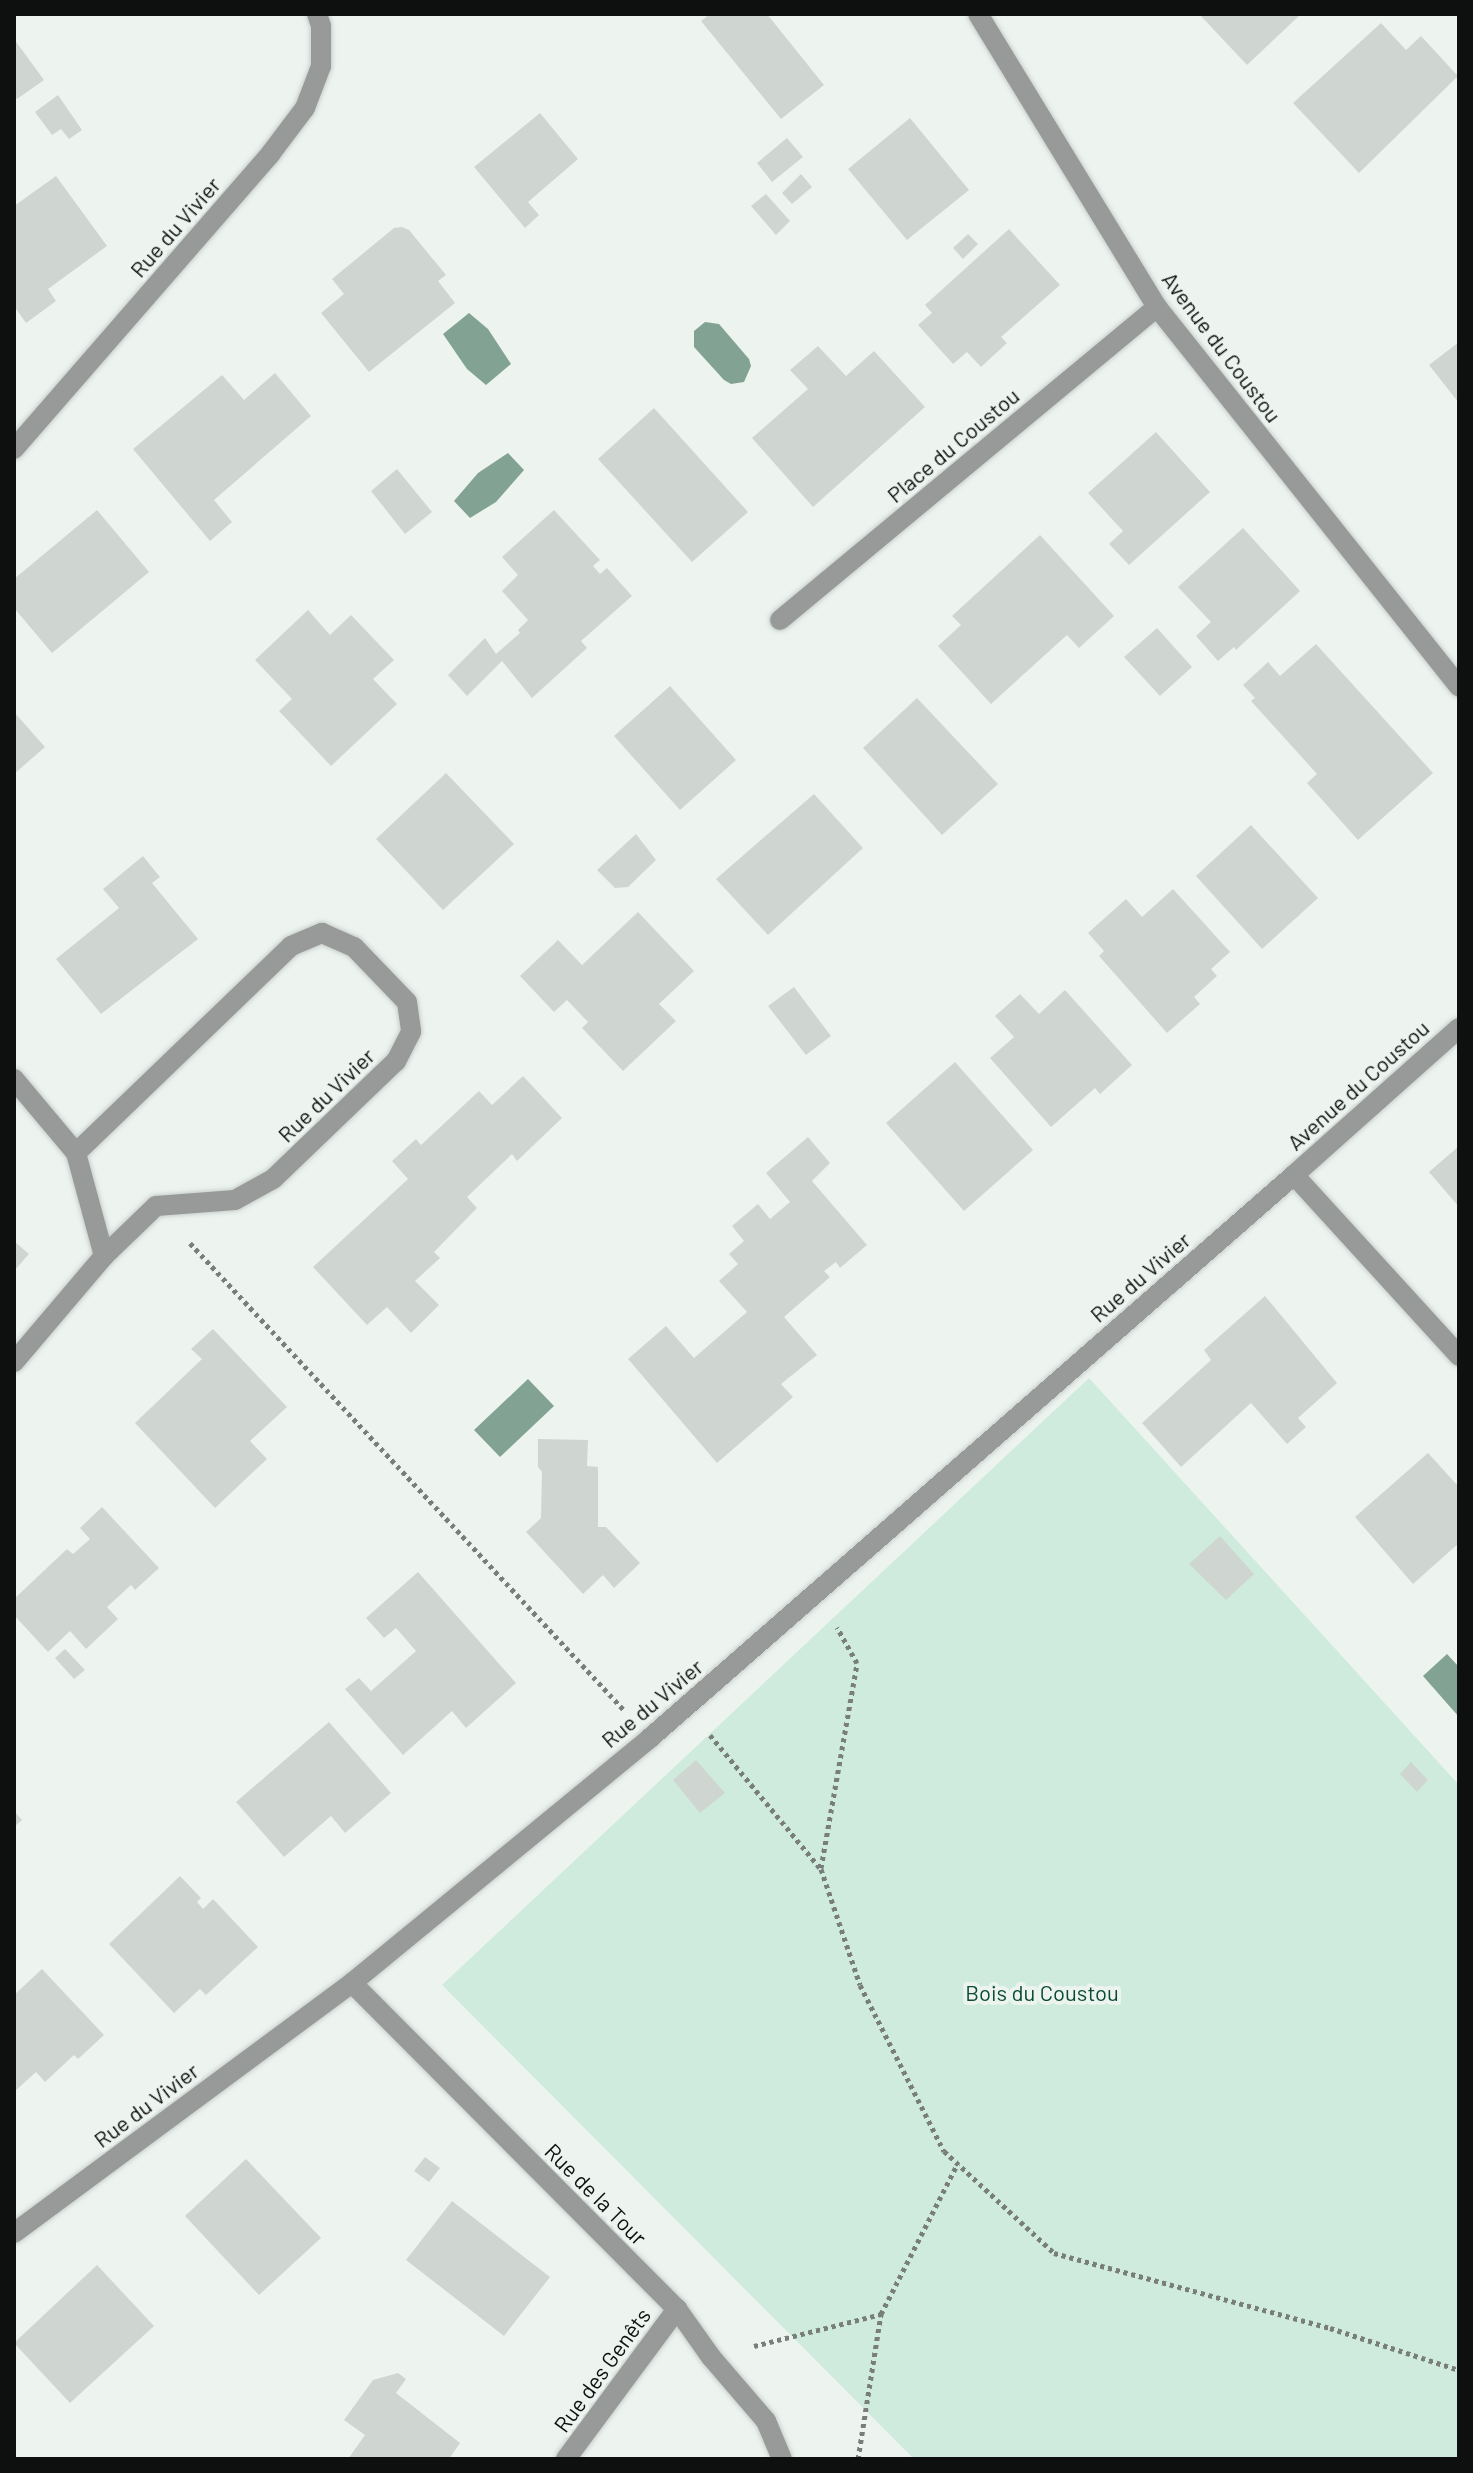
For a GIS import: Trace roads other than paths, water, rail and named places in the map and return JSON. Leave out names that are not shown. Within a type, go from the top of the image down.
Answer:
[{"type":"street","name":"Rue du Vivier","points":[[14,449],[261,165],[305,108],[321,66],[321,26],[317,14]]},
{"type":"street","name":"Avenue du Coustou","points":[[978,14],[1157,307],[1459,686]]},
{"type":"street","name":"Place du Coustou","points":[[780,620],[1157,307]]},
{"type":"street","name":"Rue du Vivier","points":[[76,1153],[291,946],[322,933],[354,947],[407,1002],[411,1032],[396,1061],[273,1179],[235,1200],[156,1206],[104,1256]]},
{"type":"street","name":"Avenue du Coustou","points":[[1459,1028],[1294,1175],[1459,1356]]},
{"type":"street","points":[[14,1079],[76,1153],[104,1256],[14,1362]]},
{"type":"street","name":"Rue du Vivier","points":[[14,2233],[352,1983],[650,1738],[1294,1175]]},
{"type":"street","name":"Rue de la Tour","points":[[352,1983],[677,2309],[711,2357],[766,2421],[782,2459]]},
{"type":"street","name":"Rue des Genêts","points":[[566,2459],[677,2309]]},
{"type":"park label","name":"Bois du Coustou","points":[[1042,1993]]}]
